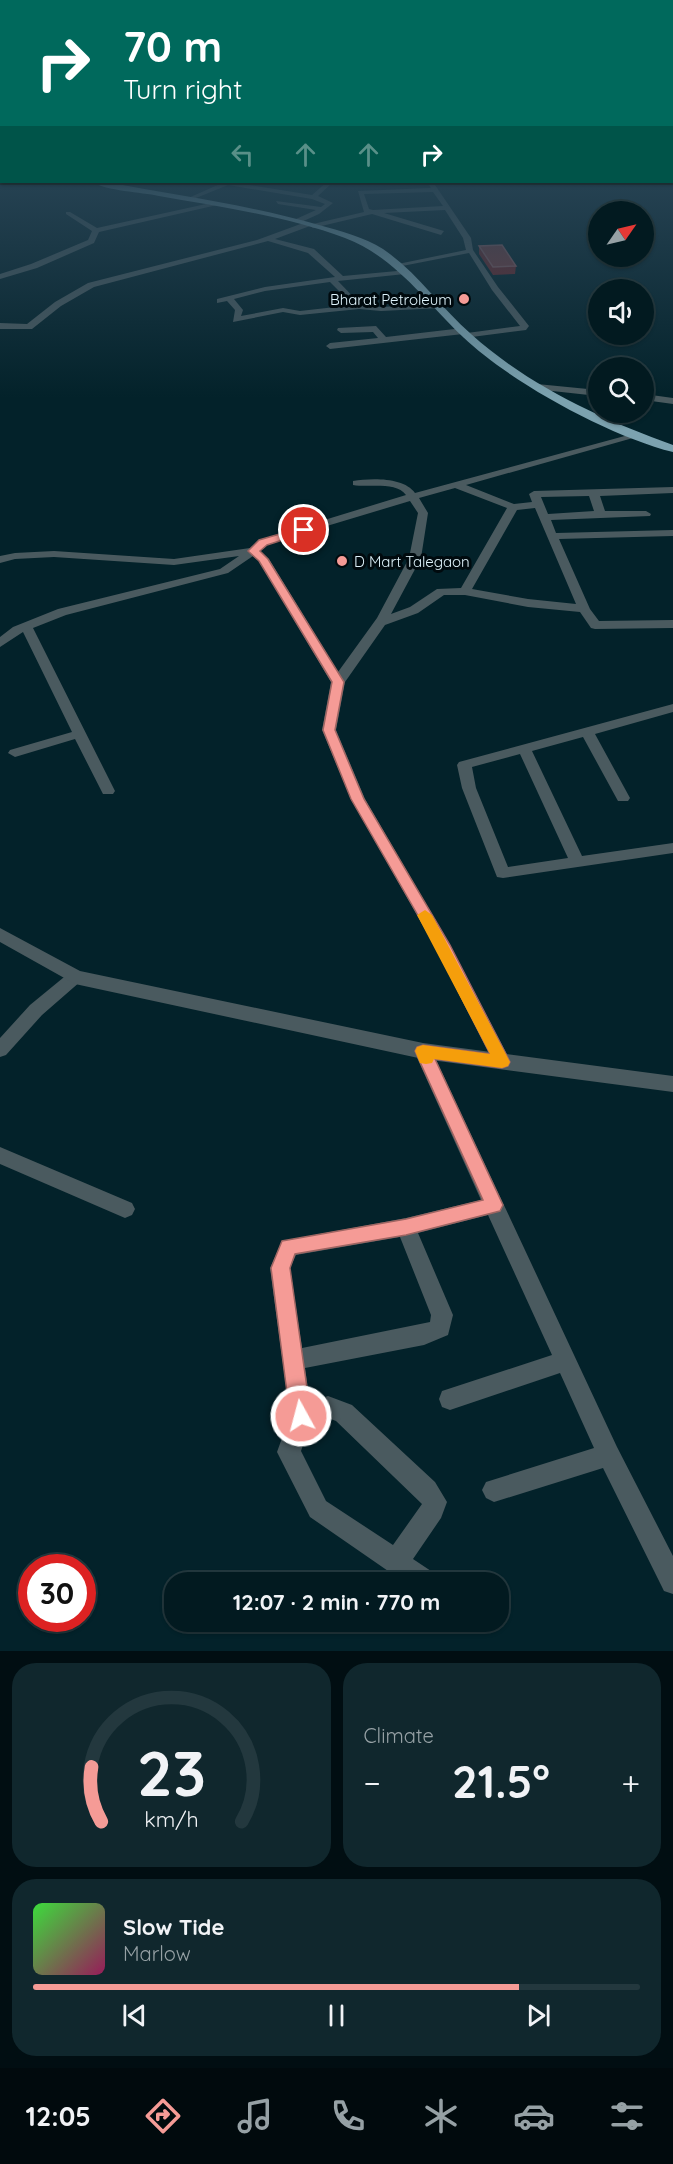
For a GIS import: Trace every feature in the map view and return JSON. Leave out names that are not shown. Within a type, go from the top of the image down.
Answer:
[{"type":"highway","points":[[366,244],[379,250],[405,272],[465,333],[506,367],[537,387],[673,456]]},
{"type":"highway","points":[[632,435],[673,449]]},
{"type":"street","points":[[0,277],[34,266],[84,244]]},
{"type":"street","points":[[0,326],[30,329],[58,304],[91,285],[249,244]]},
{"type":"street","points":[[286,244],[311,251],[359,307]]},
{"type":"street","points":[[330,346],[523,328],[525,326],[495,288],[474,253],[470,251],[468,244]]},
{"type":"street","points":[[397,265],[470,251]]},
{"type":"street","points":[[405,272],[255,292],[225,300],[239,310],[236,320],[283,310],[306,312],[359,307],[381,309],[437,306]]},
{"type":"street","points":[[299,303],[306,312]]},
{"type":"street","points":[[341,330],[376,329],[384,341]]},
{"type":"street","points":[[537,387],[588,392]]},
{"type":"street","points":[[654,399],[673,401]]},
{"type":"street","points":[[0,643],[26,626],[62,612],[224,571],[263,542],[632,435]]},
{"type":"street","points":[[357,483],[387,483],[407,489],[423,513],[415,558],[380,622],[338,682],[329,730],[358,799],[442,945],[502,1062]]},
{"type":"street","points":[[456,485],[513,507],[539,504]]},
{"type":"street","points":[[673,490],[534,494],[584,609],[595,625],[673,624]]},
{"type":"street","points":[[593,493],[601,514]]},
{"type":"street","points":[[465,591],[513,507]]},
{"type":"street","points":[[544,517],[646,513]]},
{"type":"street","points":[[554,536],[673,532]]},
{"type":"street","points":[[0,560],[15,556],[64,554],[174,562],[253,551],[263,559],[338,682]]},
{"type":"street","points":[[380,622],[414,610],[441,592],[465,591],[528,603],[584,609]]},
{"type":"street","points":[[26,626],[108,791]]},
{"type":"street","points":[[672,710],[464,765],[469,788],[503,873],[673,848]]},
{"type":"street","points":[[587,732],[623,798]]},
{"type":"street","points":[[15,753],[79,734]]},
{"type":"street","points":[[525,750],[577,861]]},
{"type":"street","points":[[0,934],[75,977],[423,1051],[673,1084]]},
{"type":"street","points":[[0,1050],[36,1010],[75,977]]},
{"type":"street","points":[[423,1051],[609,1455],[673,1582]]},
{"type":"street","points":[[0,1155],[125,1209]]},
{"type":"street","points":[[410,1572],[318,1509],[289,1452],[301,1416],[280,1268],[289,1247],[406,1227],[494,1205]]},
{"type":"street","points":[[294,1360],[424,1335],[440,1328],[442,1315],[406,1227]]},
{"type":"street","points":[[450,1399],[566,1361]]},
{"type":"street","points":[[301,1416],[328,1407],[344,1413],[428,1490],[435,1502],[433,1510],[396,1562]]},
{"type":"street","points":[[494,1490],[609,1455]]},
{"type":"building","points":[[502,245],[516,266],[493,267],[479,246]]},
{"type":"slow traffic","points":[[425,915],[502,1062],[423,1051],[426,1058]]},
{"type":"place","name":"Bharat Petroleum","points":[[464,299]]},
{"type":"place","name":"D Mart Talegaon","points":[[342,561]]},
{"type":"route","points":[[301,1416],[280,1268],[289,1247],[406,1227],[494,1205],[423,1051],[502,1062],[442,945],[358,799],[329,730],[338,682],[263,559],[253,551],[263,542],[304,530]]}]
